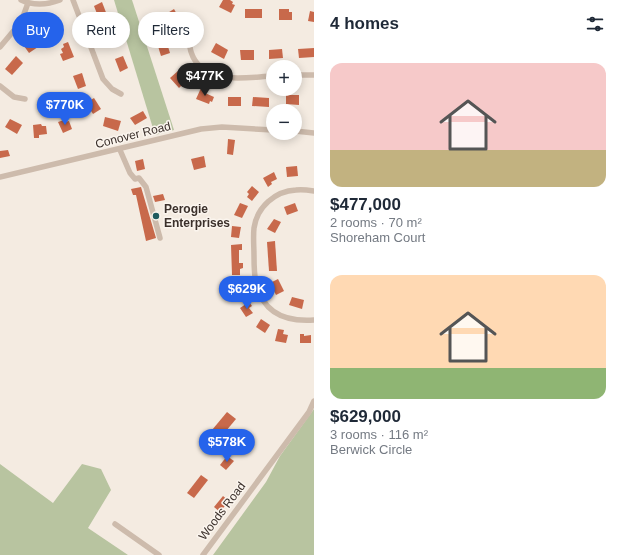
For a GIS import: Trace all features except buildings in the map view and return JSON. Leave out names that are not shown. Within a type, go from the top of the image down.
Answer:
[{"type":"street","points":[[21,0],[28,3],[46,4],[60,0]]},
{"type":"street","points":[[73,0],[103,79],[109,86],[121,94]]},
{"type":"street","points":[[0,47],[20,22],[28,3]]},
{"type":"street","points":[[191,48],[193,56],[201,67],[212,74],[230,78],[266,76]]},
{"type":"street","points":[[302,75],[314,75]]},
{"type":"street","points":[[0,86],[14,97],[25,99]]},
{"type":"street","name":"Conover Road","points":[[0,177],[212,128],[233,127],[266,129]]},
{"type":"street","points":[[302,132],[314,133]]},
{"type":"street","points":[[120,150],[130,173],[135,179],[140,178],[146,187],[160,238]]},
{"type":"street","points":[[314,190],[290,190],[275,196],[264,205],[257,218],[253,236],[256,282],[259,292],[266,304],[271,310],[284,318],[300,321],[314,320]]},
{"type":"street","name":"Woods Road","points":[[203,555],[309,412],[314,401]]},
{"type":"street","points":[[115,524],[159,555]]},
{"type":"green space","points":[[114,0],[132,0],[138,19],[138,48],[148,48],[174,130],[155,135],[129,48],[130,48],[130,12],[118,12]]},
{"type":"green space","points":[[314,409],[314,555],[213,555],[266,482],[280,456]]},
{"type":"green space","points":[[0,464],[53,503],[82,464],[101,469],[111,490],[88,528],[128,555],[0,555]]},
{"type":"place","name":"Perogie Enterprises","points":[[156,216]]}]
